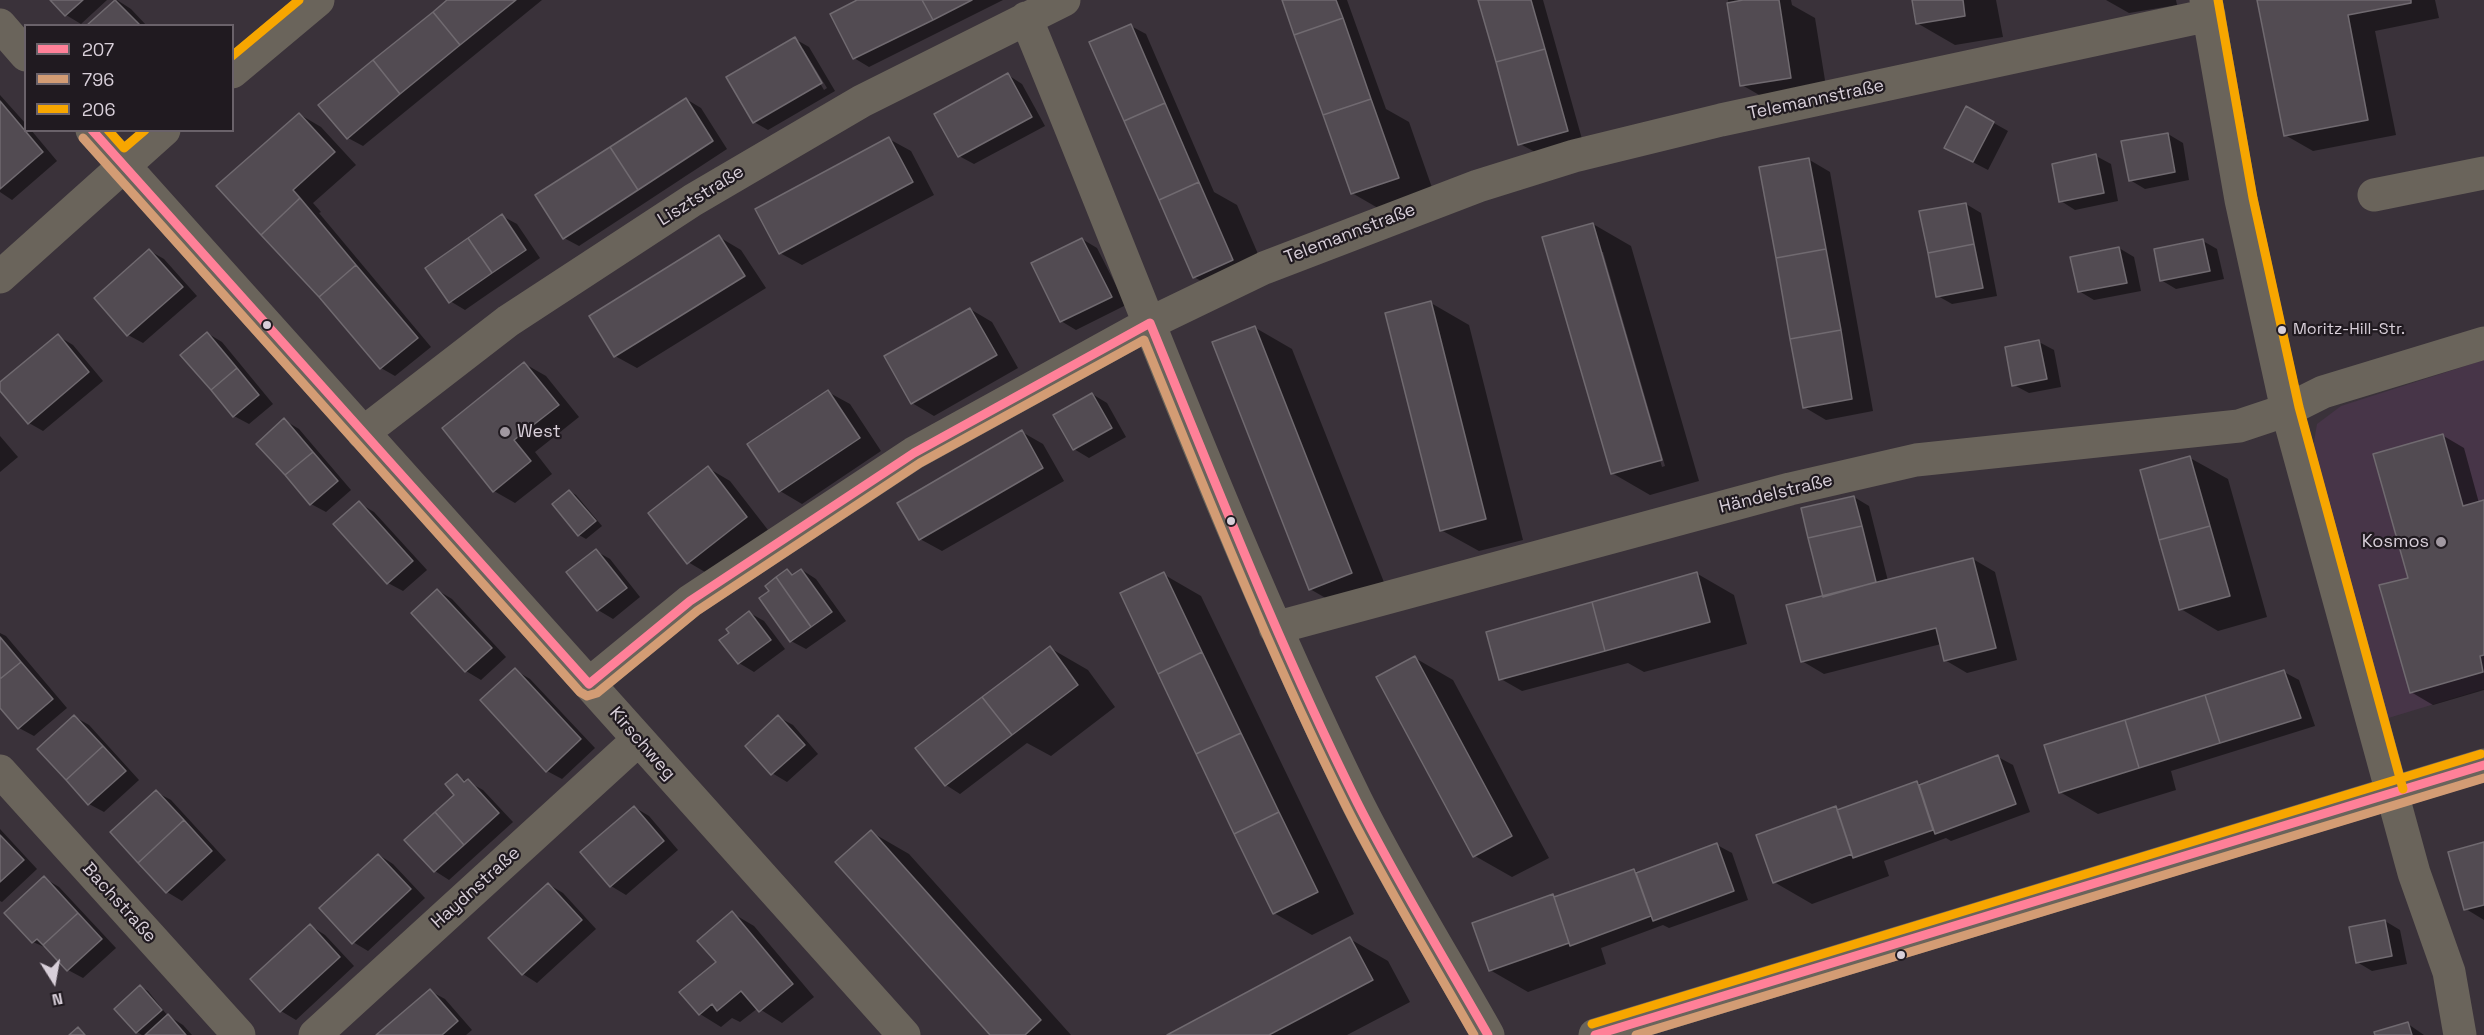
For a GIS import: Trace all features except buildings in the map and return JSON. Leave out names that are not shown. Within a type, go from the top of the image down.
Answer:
[{"type":"street","points":[[234,70],[318,0]]},
{"type":"street","name":"Lisztstraße","points":[[363,433],[508,321],[693,200],[862,101],[1064,0]]},
{"type":"street","points":[[2207,7],[2241,200],[2287,410],[2414,873],[2449,972],[2460,1035]]},
{"type":"street","name":"Telemannstraße","points":[[589,684],[690,601],[914,453],[1149,323],[1264,268],[1339,237],[1500,179],[1574,156],[2207,7]]},
{"type":"street","points":[[1026,18],[1275,628],[1357,801],[1437,950],[1488,1035]]},
{"type":"street","points":[[0,26],[24,53]]},
{"type":"street","name":"Kirschweg","points":[[94,132],[904,1035]]},
{"type":"street","points":[[0,277],[162,132]]},
{"type":"street","points":[[2374,195],[2484,173]]},
{"type":"street","name":"Händelstraße","points":[[1275,628],[1790,489],[1916,460],[2239,426],[2287,410],[2323,392],[2484,344]]},
{"type":"street","name":"Haydnstraße","points":[[315,1035],[638,740]]},
{"type":"street","points":[[1595,1035],[2484,765]]},
{"type":"street","name":"Bachstraße","points":[[0,771],[239,1035]]},
{"type":"shaded area","points":[[2484,360],[2484,689],[2385,719],[2311,459],[2317,424],[2341,406]]},
{"type":"transit line","name":"206","points":[[234,54],[299,0]]},
{"type":"transit line","name":"206","points":[[2218,0],[2253,198],[2299,407],[2403,789]]},
{"type":"transit line","name":"207","points":[[94,132],[589,684],[690,601],[914,453],[1150,323],[1249,564],[1328,743],[1388,861],[1488,1035]]},
{"type":"transit line","name":"206","points":[[110,132],[124,148],[143,132]]},
{"type":"transit line","name":"796","points":[[83,138],[580,692],[587,696],[597,693],[697,611],[920,463],[1144,340],[1240,575],[1318,749],[1376,864],[1474,1035]]},
{"type":"transit line","name":"206","points":[[1592,1024],[2481,754]]},
{"type":"transit line","name":"207","points":[[1595,1035],[2484,765]]},
{"type":"transit line","name":"796","points":[[1636,1035],[2484,778]]},
{"type":"place","name":"Moritz-Hill-Str.","points":[[2282,330]]},
{"type":"place","name":"West","points":[[505,432]]},
{"type":"place","name":"Kosmos","points":[[2441,542]]}]
